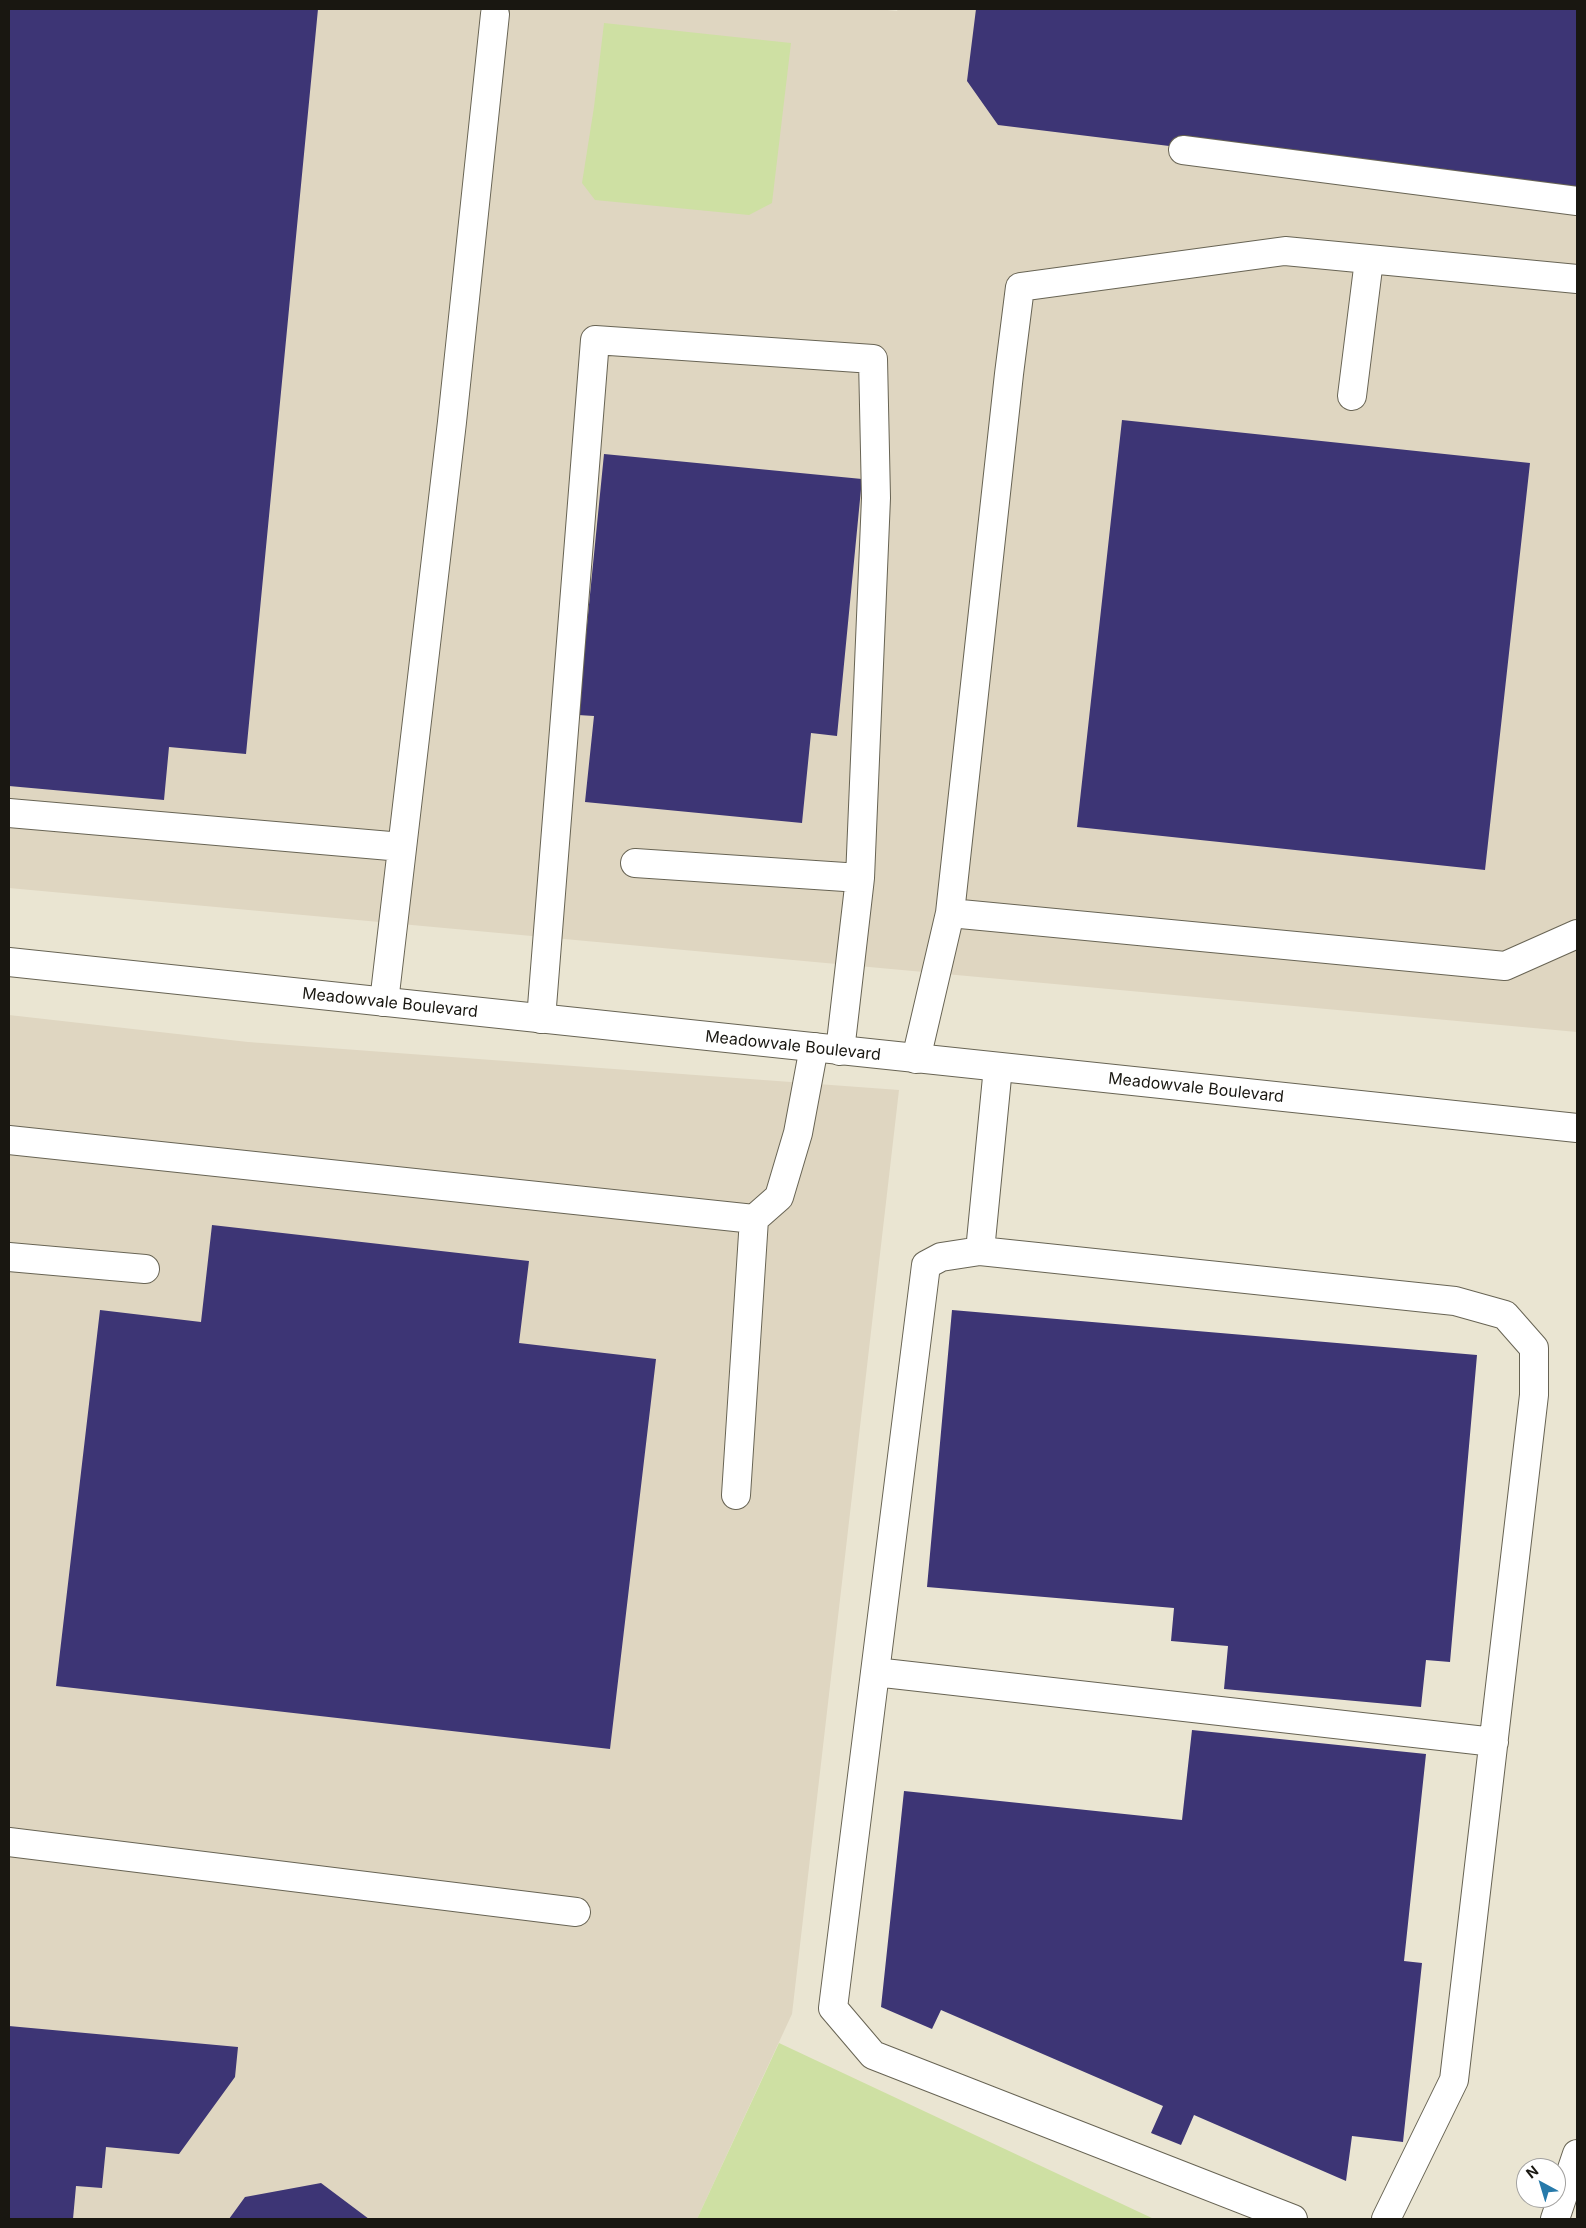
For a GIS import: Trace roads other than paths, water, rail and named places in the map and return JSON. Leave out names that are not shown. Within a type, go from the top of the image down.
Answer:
[{"type":"main road","points":[[384,1002],[453,413],[495,14]]},
{"type":"main road","points":[[1183,150],[1577,201]]},
{"type":"main road","points":[[916,1059],[950,913],[1020,287],[1285,251],[1577,279]]},
{"type":"main road","points":[[1352,396],[1370,260]]},
{"type":"main road","points":[[541,1019],[595,340],[873,359],[876,498],[860,878],[827,1049],[798,1133],[779,1197],[754,1219],[736,1495]]},
{"type":"main road","points":[[9,813],[402,846]]},
{"type":"main road","points":[[635,863],[860,878]]},
{"type":"main road","points":[[950,913],[1505,966],[1577,934]]},
{"type":"main road","name":"Meadowvale Boulevard","points":[[9,962],[1577,1128]]},
{"type":"main road","points":[[980,1251],[998,1067]]},
{"type":"main road","points":[[9,1140],[754,1219]]},
{"type":"main road","points":[[1293,2219],[873,2055],[833,2008],[926,1265],[941,1257],[980,1251],[1455,1301],[1505,1315],[1534,1348],[1534,1395],[1454,2080],[1386,2219]]},
{"type":"main road","points":[[9,1257],[145,1269]]},
{"type":"main road","points":[[875,1672],[1494,1742]]},
{"type":"main road","points":[[9,1842],[576,1912]]},
{"type":"main road","points":[[1555,2219],[1577,2154]]}]
